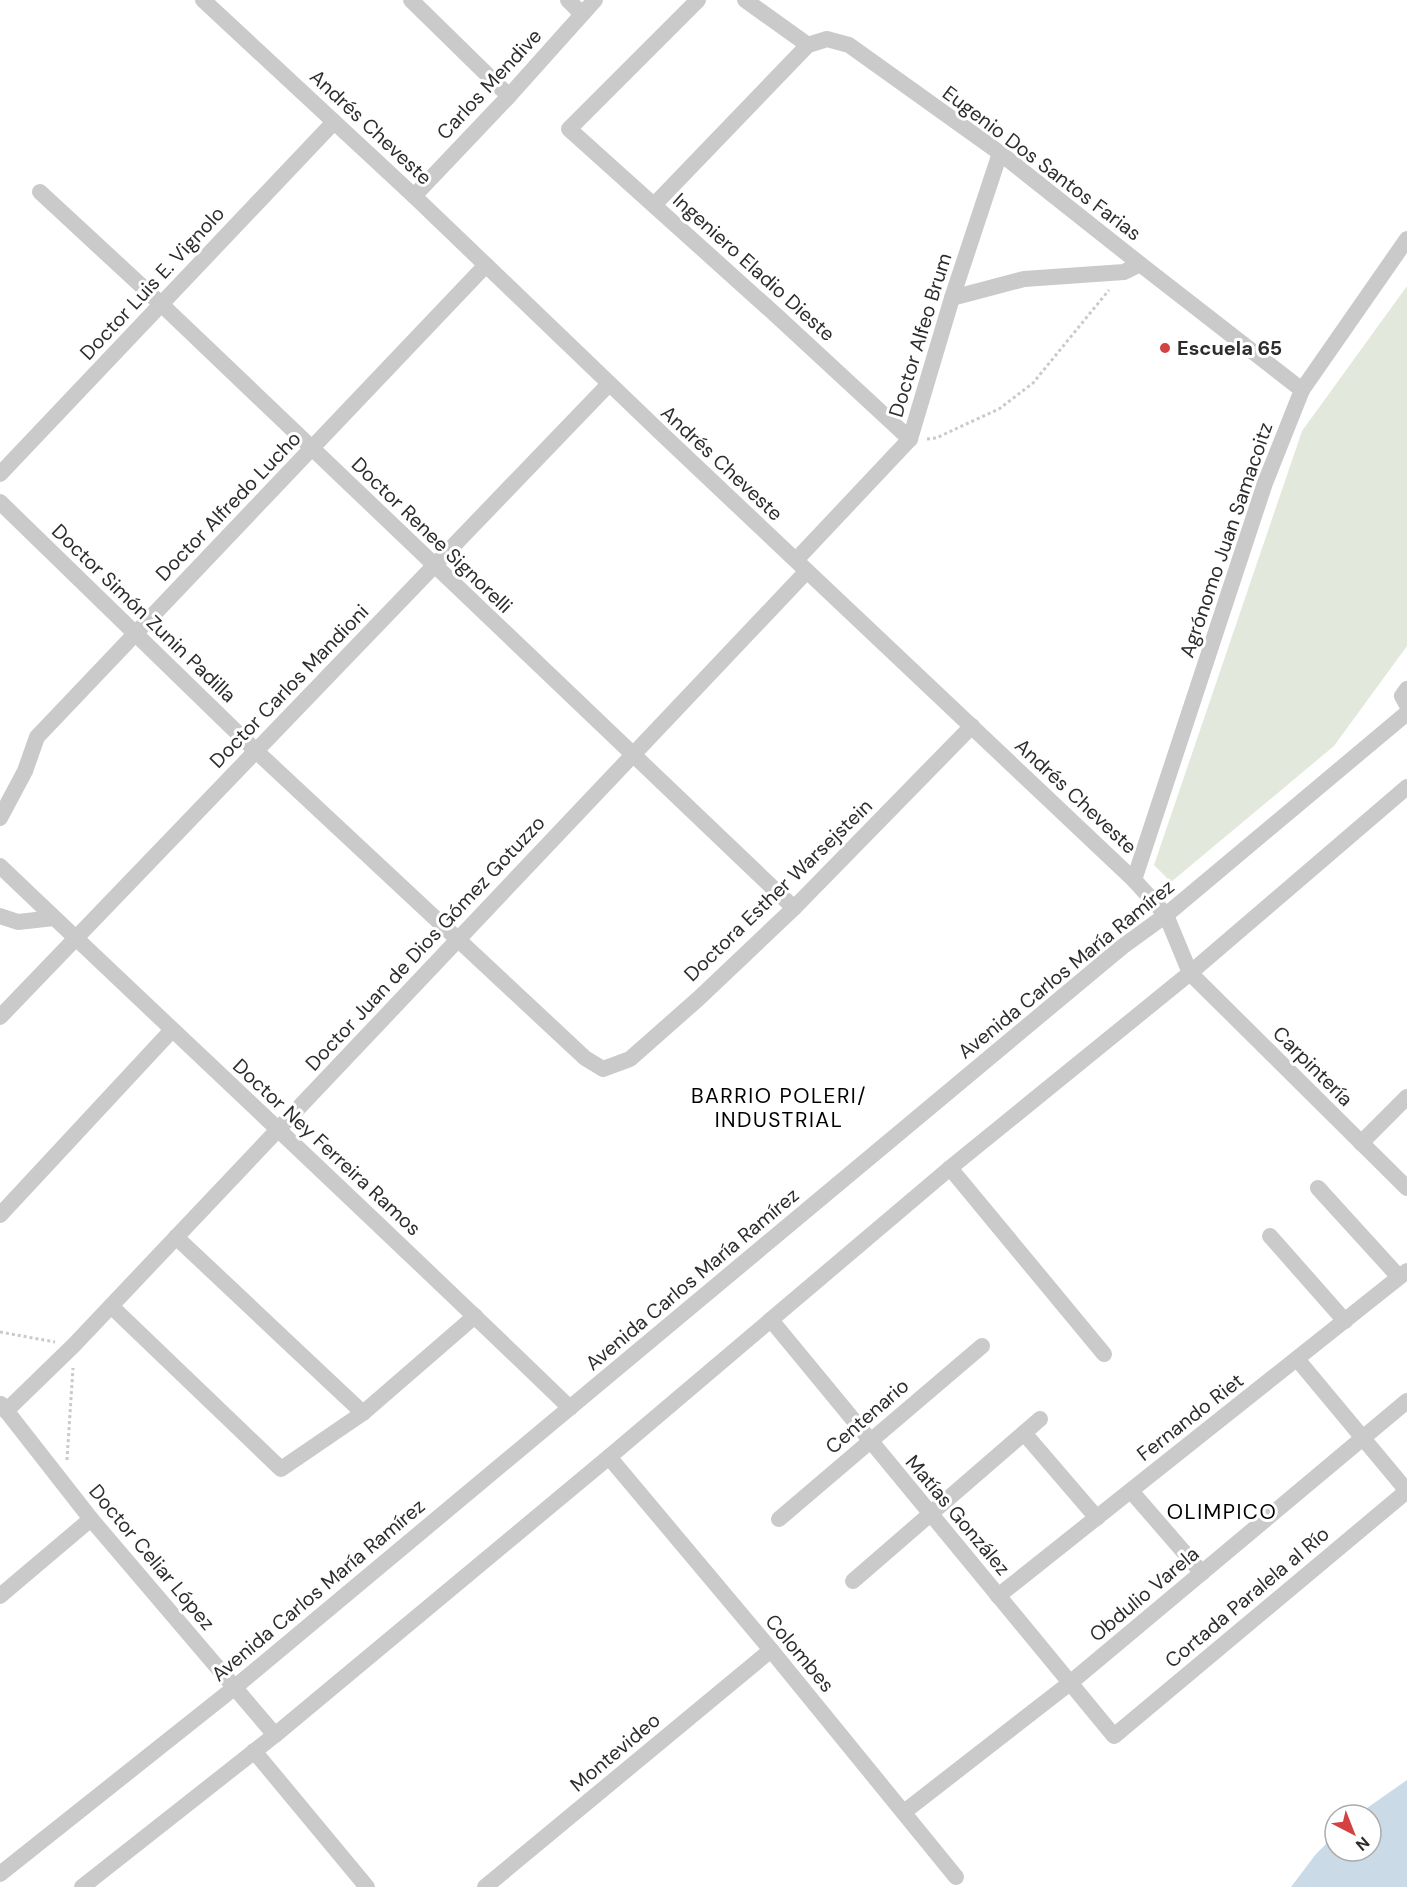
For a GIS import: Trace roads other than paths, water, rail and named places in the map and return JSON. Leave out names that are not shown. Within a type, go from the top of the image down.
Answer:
[{"type":"street","name":"Andrés Cheveste","points":[[203,0],[414,196],[609,384],[1134,879],[1166,915],[1190,973]]},
{"type":"street","points":[[411,0],[509,96]]},
{"type":"street","points":[[568,0],[582,14]]},
{"type":"street","name":"Carlos Mendive","points":[[414,196],[509,96],[595,0]]},
{"type":"street","name":"Ingeniero Eladio Dieste","points":[[698,0],[569,129],[910,439]]},
{"type":"street","points":[[654,205],[808,45],[746,0]]},
{"type":"street","name":"Eugenio Dos Santos Farias","points":[[808,45],[827,39],[849,45],[1000,153],[1302,390]]},
{"type":"street","name":"Doctor Luis E. Vignolo","points":[[0,474],[334,122]]},
{"type":"street","name":"Doctor Alfeo Brum","points":[[801,566],[910,439],[952,298],[1000,153]]},
{"type":"street","name":"Doctor Renee Signorelli","points":[[40,192],[161,304],[794,908]]},
{"type":"street","name":"Agrónomo Juan Samacoitz","points":[[1134,879],[1265,483],[1302,390],[1407,239]]},
{"type":"street","points":[[952,298],[1024,279],[1124,272],[1140,264]]},
{"type":"street","name":"Doctor Alfredo Lucho","points":[[0,818],[25,771],[37,737],[486,265]]},
{"type":"street","name":"Doctor Carlos Mandioni","points":[[0,1017],[609,384]]},
{"type":"street","name":"Doctor Simón Zunin Padilla","points":[[0,502],[255,751],[585,1058],[603,1069]]},
{"type":"street","name":"Doctor Juan de Dios Gómez Gotuzzo","points":[[3,1407],[74,1345],[279,1129],[633,755],[801,566]]},
{"type":"street","points":[[1407,688],[1402,696],[1407,705]]},
{"type":"street","name":"Avenida Carlos María Ramírez","points":[[0,1874],[234,1688],[1122,947],[1166,915],[1407,713]]},
{"type":"street","name":"Doctora Esther Warsejstein","points":[[603,1069],[630,1059],[698,999],[794,908],[972,726]]},
{"type":"street","points":[[82,1887],[275,1735],[609,1457],[950,1168],[1190,973],[1407,787]]},
{"type":"street","name":"Doctor Ney Ferreira Ramos","points":[[0,866],[570,1408]]},
{"type":"street","points":[[0,916],[18,922],[54,918]]},
{"type":"street","name":"Carpintería","points":[[1190,973],[1407,1188]]},
{"type":"street","points":[[0,1215],[172,1030]]},
{"type":"street","points":[[1361,1143],[1407,1097]]},
{"type":"street","points":[[950,1168],[1104,1354]]},
{"type":"street","points":[[1318,1188],[1403,1274]]},
{"type":"street","points":[[1270,1236],[1344,1321]]},
{"type":"street","points":[[176,1237],[363,1413]]},
{"type":"street","name":"Fernando Riet","points":[[998,1596],[1403,1274]]},
{"type":"street","points":[[111,1306],[281,1469],[363,1413],[475,1316]]},
{"type":"street","name":"Matías González","points":[[771,1320],[1114,1736]]},
{"type":"street","name":"Centenario","points":[[779,1519],[982,1346]]},
{"type":"street","points":[[1297,1359],[1407,1491]]},
{"type":"street","name":"Obdulio Varela","points":[[904,1812],[1070,1683],[1407,1401]]},
{"type":"street","name":"Doctor Celiar López","points":[[3,1407],[91,1519],[275,1735]]},
{"type":"street","points":[[853,1581],[1040,1419]]},
{"type":"street","points":[[1024,1433],[1097,1518]]},
{"type":"street","name":"Colombes","points":[[609,1457],[771,1650],[956,1877]]},
{"type":"street","points":[[1131,1491],[1202,1573]]},
{"type":"street","name":"Cortada Paralela al Río","points":[[1114,1736],[1407,1491]]},
{"type":"street","points":[[0,1596],[91,1519]]},
{"type":"street","name":"Montevideo","points":[[485,1887],[771,1650]]},
{"type":"street","points":[[254,1751],[367,1887]]},
{"type":"water","points":[[1407,1780],[1407,1887],[1291,1887],[1323,1847],[1323,1863],[1383,1863],[1383,1803],[1374,1803]]},
{"type":"place","name":"Escuela 65","points":[[1165,348]]},
{"type":"district","name":"BARRIO POLERI/ INDUSTRIAL","points":[[779,1108]]},
{"type":"district","name":"OLIMPICO","points":[[1222,1512]]}]
